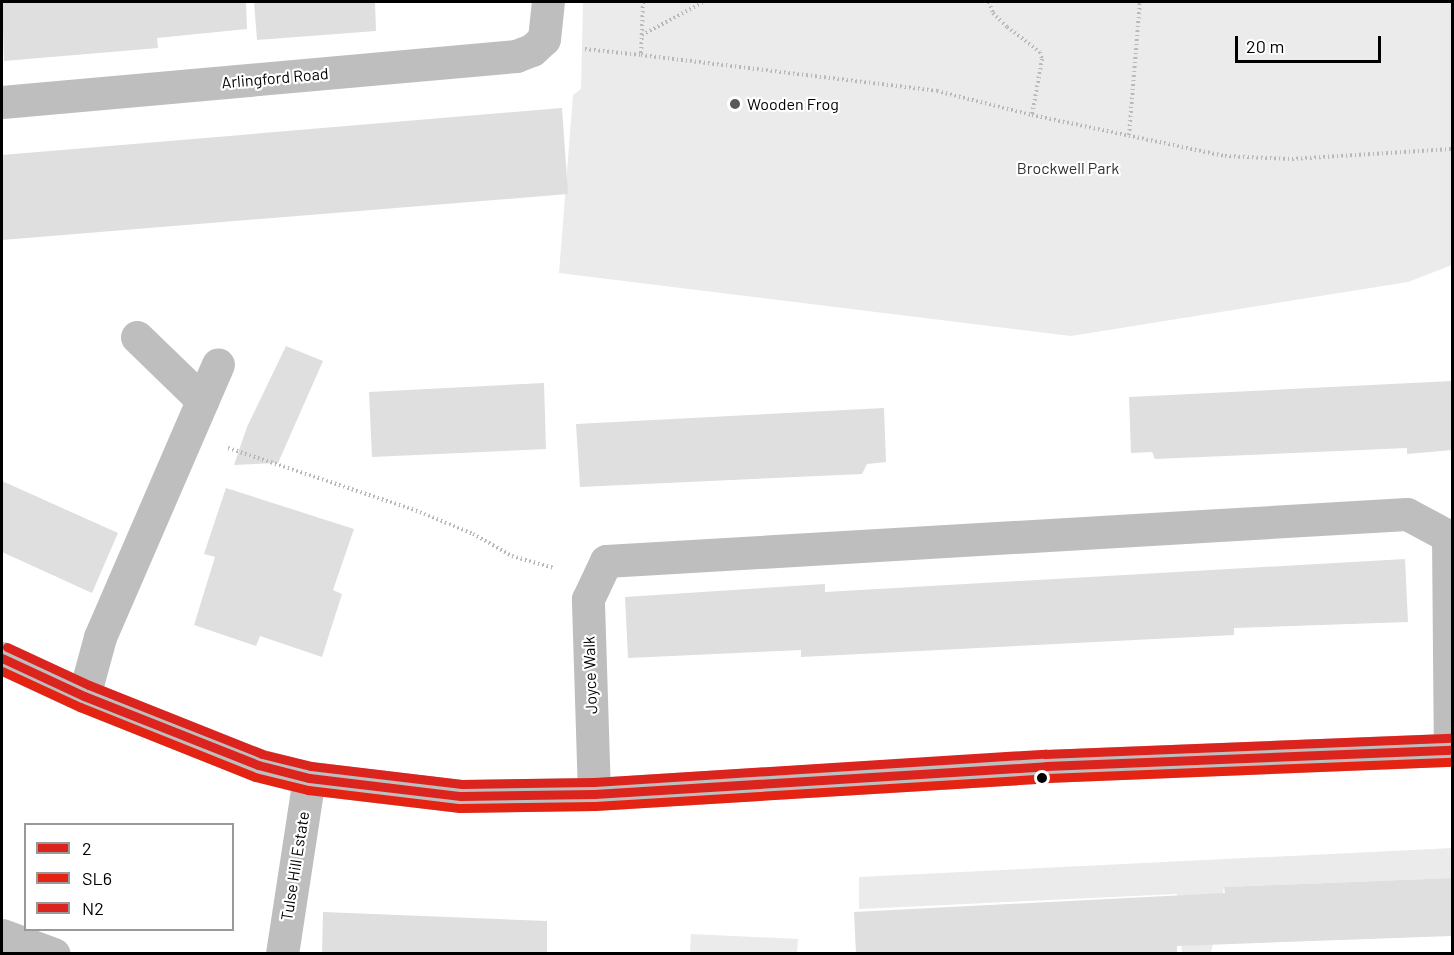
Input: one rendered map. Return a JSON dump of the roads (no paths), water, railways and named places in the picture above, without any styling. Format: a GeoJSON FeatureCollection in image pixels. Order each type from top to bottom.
{"type":"FeatureCollection","features":[{"type":"Feature","properties":{"kind":"street","name":"Arlingford Road"},"geometry":{"type":"LineString","coordinates":[[2,102],[516,56],[532,50],[544,39],[548,2]]}},
{"type":"Feature","properties":{"kind":"street"},"geometry":{"type":"LineString","coordinates":[[137,337],[202,400]]}},
{"type":"Feature","properties":{"kind":"street"},"geometry":{"type":"LineString","coordinates":[[84,696],[100,637],[218,364]]}},
{"type":"Feature","properties":{"kind":"street","name":"Joyce Walk"},"geometry":{"type":"LineString","coordinates":[[594,794],[588,599],[606,561],[1407,514],[1448,536],[1451,750]]}},
{"type":"Feature","properties":{"kind":"street"},"geometry":{"type":"LineString","coordinates":[[2,658],[84,696],[210,748],[309,778],[461,796],[594,794],[1058,765],[1451,750]]}},
{"type":"Feature","properties":{"kind":"street","name":"Tulse Hill Estate"},"geometry":{"type":"LineString","coordinates":[[282,954],[309,778]]}},
{"type":"Feature","properties":{"kind":"street"},"geometry":{"type":"LineString","coordinates":[[2,935],[54,954]]}},
{"type":"Feature","properties":{"kind":"place","name":"Wooden Frog"},"geometry":{"type":"Point","coordinates":[735,104]}},
{"type":"Feature","properties":{"kind":"park label","name":"Brockwell Park"},"geometry":{"type":"Point","coordinates":[1068,168]}}]}
